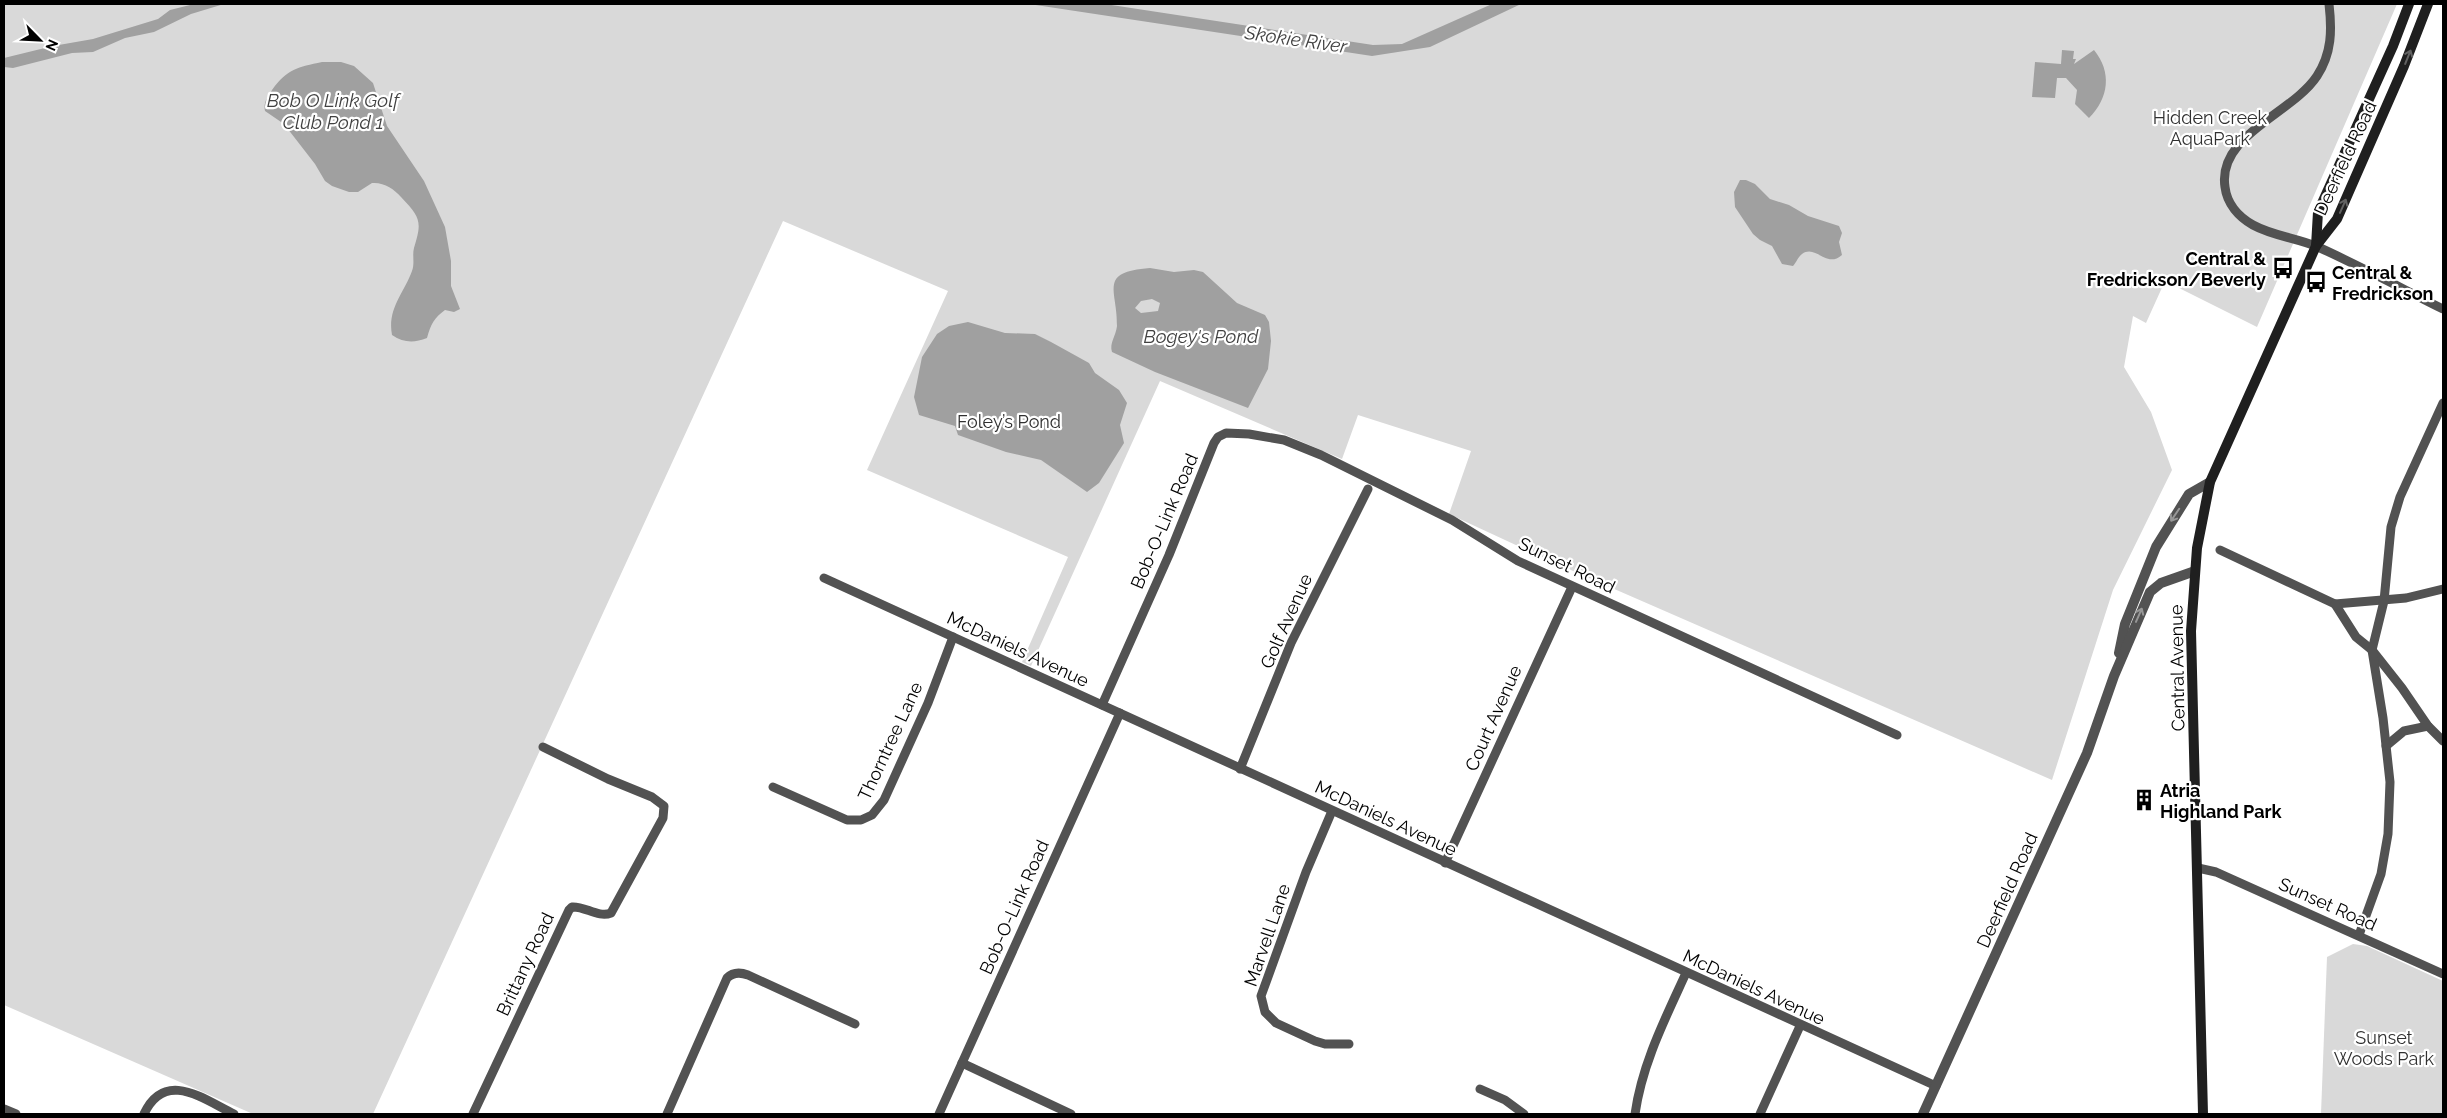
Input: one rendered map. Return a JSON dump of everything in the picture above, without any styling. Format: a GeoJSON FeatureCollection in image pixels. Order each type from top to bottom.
{"type":"FeatureCollection","features":[{"type":"Feature","properties":{"kind":"main road","name":"Deerfield Road"},"geometry":{"type":"LineString","coordinates":[[2316,246],[2318,212],[2393,46],[2409,4]]}},
{"type":"Feature","properties":{"kind":"main road","name":"Deerfield Road"},"geometry":{"type":"LineString","coordinates":[[2316,246],[2337,219],[2404,66],[2428,4]]}},
{"type":"Feature","properties":{"kind":"main road","name":"Central Avenue"},"geometry":{"type":"LineString","coordinates":[[2203,1114],[2191,631],[2195,571],[2210,482],[2316,246]]}},
{"type":"Feature","properties":{"kind":"street"},"geometry":{"type":"LineString","coordinates":[[2329,4],[2330,43],[2326,61],[2316,78],[2234,148],[2225,166],[2226,195],[2232,207],[2254,226],[2316,246],[2443,309]]}},
{"type":"Feature","properties":{"kind":"street"},"geometry":{"type":"LineString","coordinates":[[2359,935],[2381,874],[2388,834],[2390,782],[2372,650],[2384,601],[2391,527],[2400,497],[2443,403]]}},
{"type":"Feature","properties":{"kind":"street","name":"Sunset Road"},"geometry":{"type":"LineString","coordinates":[[1222,434],[1232,433],[1284,440],[1320,455],[1452,520],[1518,561],[1897,734]]}},
{"type":"Feature","properties":{"kind":"street","name":"Bob-O-Link Road"},"geometry":{"type":"LineString","coordinates":[[1102,705],[1169,555],[1214,443],[1222,434]]}},
{"type":"Feature","properties":{"kind":"street","name":"Deerfield Road"},"geometry":{"type":"LineString","coordinates":[[2114,676],[2125,624],[2156,547],[2189,494],[2210,482]]}},
{"type":"Feature","properties":{"kind":"street","name":"Golf Avenue"},"geometry":{"type":"LineString","coordinates":[[1240,769],[1295,635],[1368,489]]}},
{"type":"Feature","properties":{"kind":"street"},"geometry":{"type":"LineString","coordinates":[[2220,550],[2335,604],[2406,598],[2443,589]]}},
{"type":"Feature","properties":{"kind":"street","name":"Deerfield Road"},"geometry":{"type":"LineString","coordinates":[[1923,1114],[2087,753],[2114,676],[2150,592],[2161,583],[2195,571]]}},
{"type":"Feature","properties":{"kind":"street","name":"McDaniels Avenue"},"geometry":{"type":"LineString","coordinates":[[824,578],[1800,1026],[1936,1086]]}},
{"type":"Feature","properties":{"kind":"street","name":"Court Avenue"},"geometry":{"type":"LineString","coordinates":[[1445,863],[1572,587]]}},
{"type":"Feature","properties":{"kind":"street"},"geometry":{"type":"LineString","coordinates":[[2335,604],[2356,636],[2372,650],[2402,688],[2428,726],[2443,741]]}},
{"type":"Feature","properties":{"kind":"street","name":"Thorntree Lane"},"geometry":{"type":"LineString","coordinates":[[773,787],[847,820],[861,820],[872,815],[884,800],[928,703],[953,637]]}},
{"type":"Feature","properties":{"kind":"street","name":"Bob-O-Link Road"},"geometry":{"type":"LineString","coordinates":[[938,1114],[1120,714]]}},
{"type":"Feature","properties":{"kind":"street"},"geometry":{"type":"LineString","coordinates":[[2386,746],[2404,731],[2428,726]]}},
{"type":"Feature","properties":{"kind":"street","name":"Brittany Road"},"geometry":{"type":"LineString","coordinates":[[473,1114],[569,910],[572,906],[577,906],[601,914],[611,913],[663,818],[664,806],[652,797],[608,780],[543,747]]}},
{"type":"Feature","properties":{"kind":"street","name":"Marvell Lane"},"geometry":{"type":"LineString","coordinates":[[1332,811],[1306,872],[1261,996],[1265,1012],[1276,1023],[1320,1043],[1349,1044]]}},
{"type":"Feature","properties":{"kind":"street","name":"Sunset Road"},"geometry":{"type":"LineString","coordinates":[[2198,868],[2216,872],[2443,974]]}},
{"type":"Feature","properties":{"kind":"street"},"geometry":{"type":"LineString","coordinates":[[667,1114],[730,974],[740,972],[748,975],[855,1024]]}},
{"type":"Feature","properties":{"kind":"street"},"geometry":{"type":"LineString","coordinates":[[1635,1114],[1638,1088],[1649,1056],[1686,973]]}},
{"type":"Feature","properties":{"kind":"street"},"geometry":{"type":"LineString","coordinates":[[1760,1114],[1800,1026]]}},
{"type":"Feature","properties":{"kind":"street"},"geometry":{"type":"LineString","coordinates":[[962,1063],[1071,1114]]}},
{"type":"Feature","properties":{"kind":"street"},"geometry":{"type":"LineString","coordinates":[[144,1114],[154,1097],[175,1089],[187,1092],[234,1114]]}},
{"type":"Feature","properties":{"kind":"street"},"geometry":{"type":"LineString","coordinates":[[1480,1089],[1505,1100],[1524,1114]]}},
{"type":"Feature","properties":{"kind":"street"},"geometry":{"type":"LineString","coordinates":[[4,1109],[16,1114]]}},
{"type":"Feature","properties":{"kind":"green space","name":"Hidden Creek AquaPark"},"geometry":{"type":"Polygon","coordinates":[[[4,4],[2397,4],[2257,327],[2165,281],[2146,323],[2133,316],[2124,367],[2151,412],[2172,470],[2113,590],[2052,780],[1557,564],[1449,514],[1471,451],[1358,415],[1342,459],[1160,381],[1031,666],[1022,662],[1068,557],[867,470],[948,291],[783,221],[373,1114],[253,1114],[4,1005],[4,4]]]}},
{"type":"Feature","properties":{"kind":"green space","name":"Sunset Woods Park"},"geometry":{"type":"Polygon","coordinates":[[[2353,944],[2367,946],[2443,981],[2443,1114],[2321,1114],[2327,957],[2353,944]]]}},
{"type":"Feature","properties":{"kind":"water"},"geometry":{"type":"Polygon","coordinates":[[[194,4],[224,4],[191,14],[154,32],[125,38],[93,52],[72,53],[13,68],[4,67],[4,58],[53,46],[93,39],[158,19],[170,10],[194,4]]]}},
{"type":"Feature","properties":{"kind":"water","name":"Skokie River"},"geometry":{"type":"Polygon","coordinates":[[[1029,4],[1105,4],[1373,45],[1402,44],[1492,4],[1521,4],[1430,47],[1372,56],[1029,4]]]}},
{"type":"Feature","properties":{"kind":"water"},"geometry":{"type":"Polygon","coordinates":[[[2062,50],[2074,51],[2073,59],[2076,59],[2074,64],[2094,50],[2104,67],[2106,85],[2104,93],[2101,102],[2089,118],[2075,104],[2077,90],[2066,78],[2057,78],[2055,98],[2032,97],[2035,62],[2061,64],[2062,50]]]}},
{"type":"Feature","properties":{"kind":"water","name":"Bob O Link Golf Club Pond 1"},"geometry":{"type":"Polygon","coordinates":[[[322,62],[341,62],[354,66],[373,83],[387,126],[424,181],[445,227],[451,261],[451,286],[460,309],[454,312],[445,310],[441,313],[433,322],[427,338],[418,341],[401,340],[392,335],[391,326],[394,309],[413,268],[413,251],[419,226],[413,210],[395,191],[381,184],[372,183],[358,192],[349,192],[332,186],[325,181],[315,164],[284,124],[265,111],[268,97],[283,77],[294,70],[322,62]]]}},
{"type":"Feature","properties":{"kind":"water"},"geometry":{"type":"Polygon","coordinates":[[[1740,180],[1746,180],[1755,184],[1770,199],[1789,205],[1808,216],[1839,226],[1842,233],[1839,242],[1842,255],[1836,259],[1831,259],[1807,252],[1801,255],[1793,266],[1782,264],[1772,246],[1753,234],[1735,207],[1734,192],[1740,180]]]}},
{"type":"Feature","properties":{"kind":"water","name":"Bogey's Pond"},"geometry":{"type":"Polygon","coordinates":[[[1150,268],[1174,272],[1194,270],[1203,272],[1237,303],[1265,315],[1269,322],[1271,341],[1268,369],[1248,408],[1155,372],[1112,352],[1111,346],[1117,326],[1114,285],[1123,274],[1133,270],[1150,268]],[[1152,299],[1141,301],[1135,308],[1141,313],[1158,311],[1160,303],[1152,299]]]}},
{"type":"Feature","properties":{"kind":"water","name":"Foley’s Pond"},"geometry":{"type":"Polygon","coordinates":[[[968,322],[1005,333],[1035,334],[1089,363],[1095,373],[1119,390],[1127,403],[1120,425],[1124,443],[1099,483],[1087,492],[1041,460],[1006,452],[958,435],[955,426],[919,415],[914,397],[922,357],[937,334],[949,326],[968,322]]]}},
{"type":"Feature","properties":{"kind":"place","name":"Central & Fredrickson/Beverly"},"geometry":{"type":"Point","coordinates":[2283,268]}},
{"type":"Feature","properties":{"kind":"place","name":"Central & Fredrickson"},"geometry":{"type":"Point","coordinates":[2316,282]}},
{"type":"Feature","properties":{"kind":"place","name":"Atria Highland Park"},"geometry":{"type":"Point","coordinates":[2144,800]}}]}
